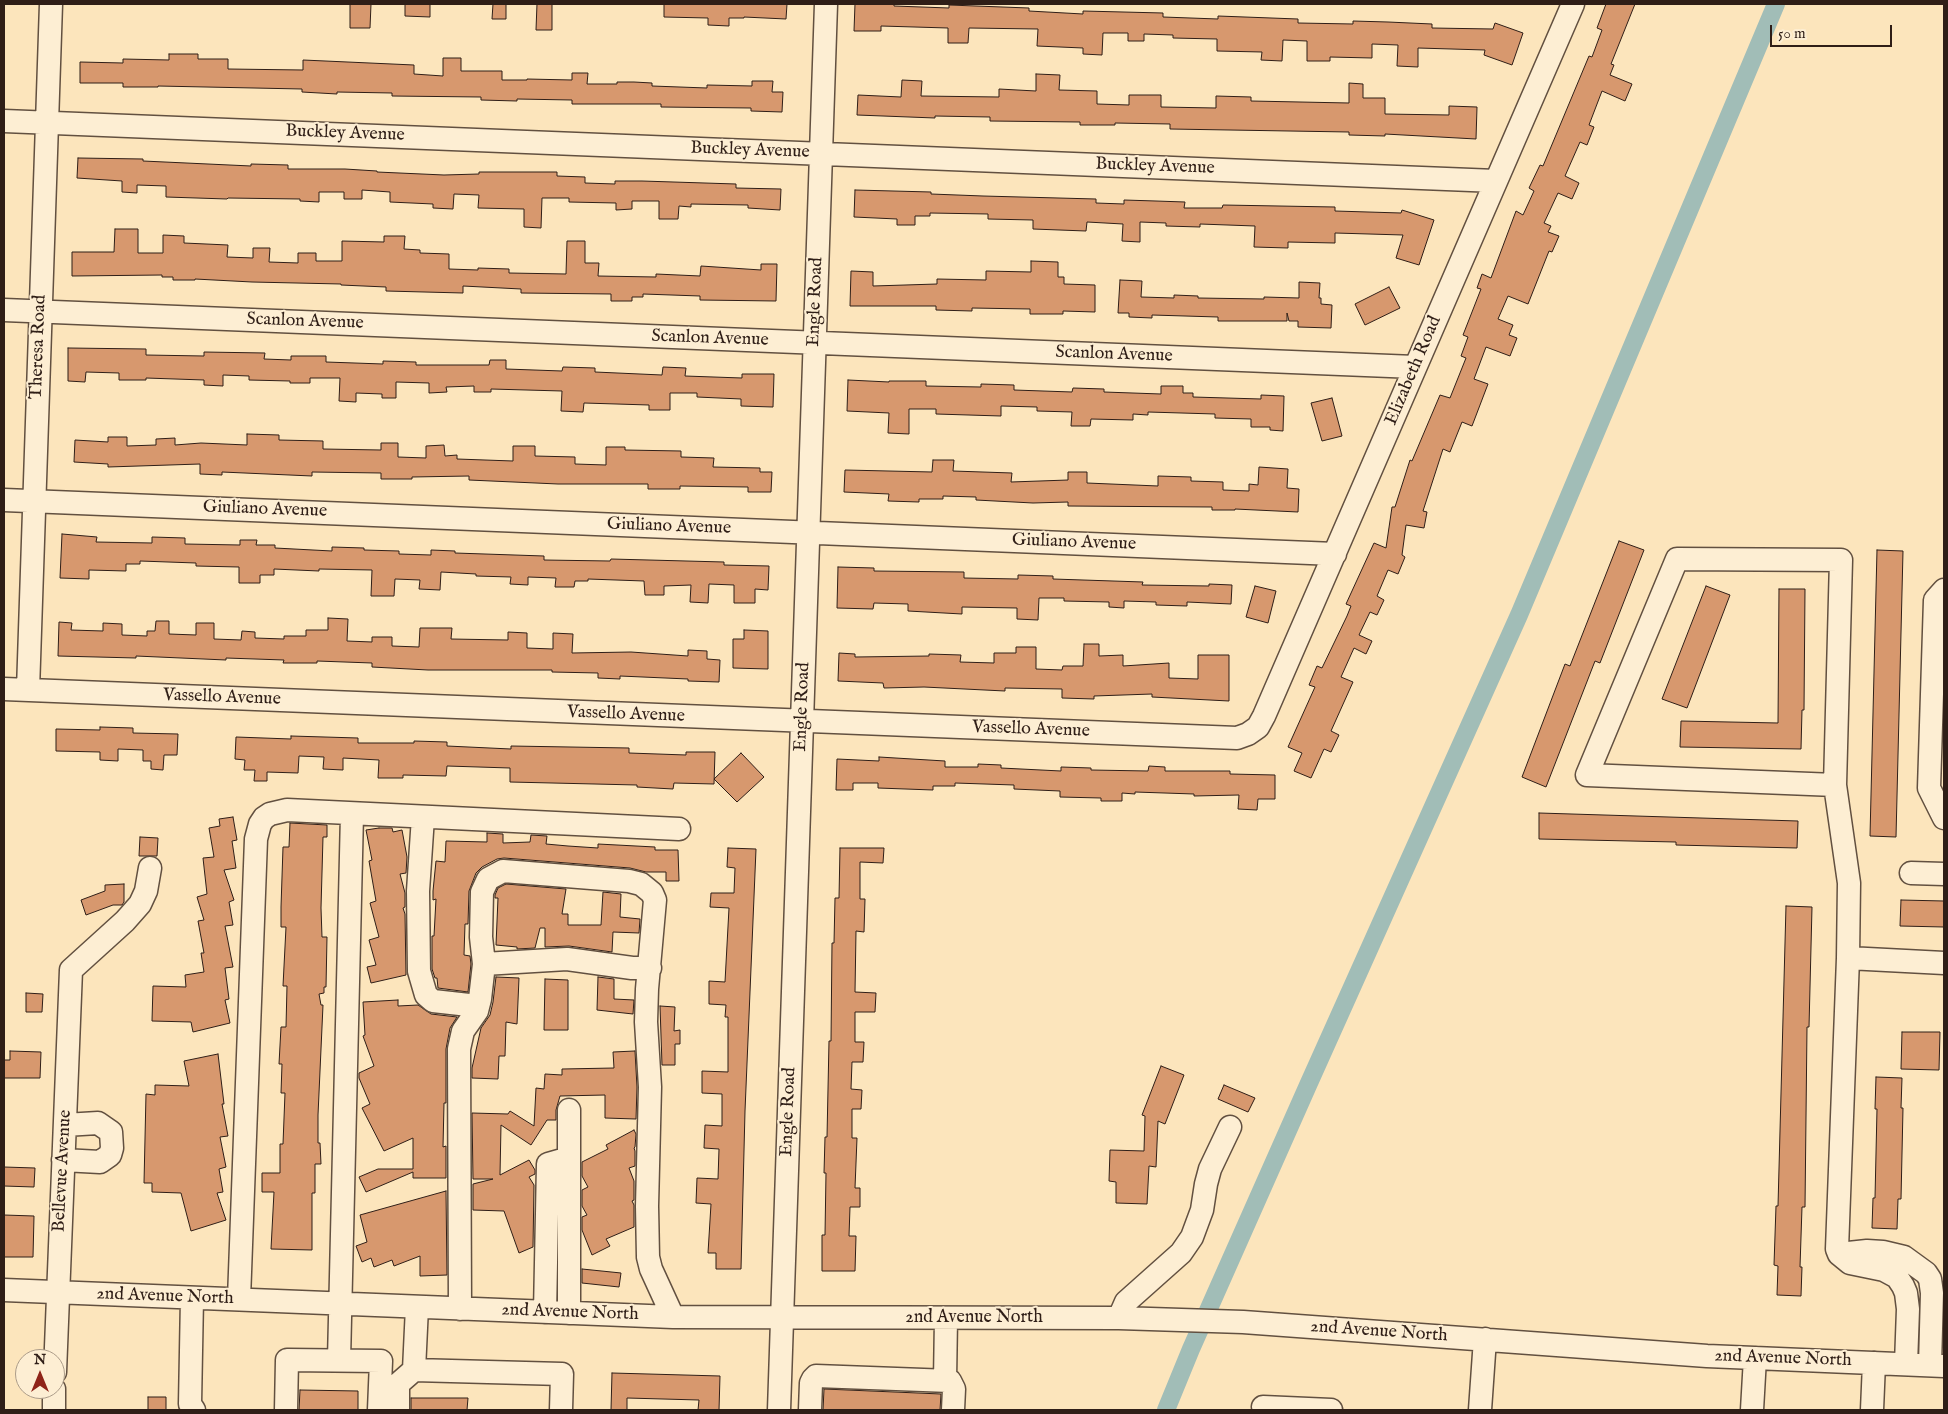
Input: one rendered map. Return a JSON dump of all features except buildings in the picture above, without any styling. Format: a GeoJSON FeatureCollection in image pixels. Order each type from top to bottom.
{"type":"FeatureCollection","features":[{"type":"Feature","properties":{"kind":"street","name":"Theresa Road"},"geometry":{"type":"LineString","coordinates":[[28,690],[51,4]]}},
{"type":"Feature","properties":{"kind":"street","name":"Engle Road"},"geometry":{"type":"LineString","coordinates":[[779,1410],[826,4]]}},
{"type":"Feature","properties":{"kind":"street","name":"Elizabeth Road"},"geometry":{"type":"LineString","coordinates":[[1248,734],[1258,726],[1264,716],[1572,4]]}},
{"type":"Feature","properties":{"kind":"street","name":"Buckley Avenue"},"geometry":{"type":"LineString","coordinates":[[4,121],[1496,181]]}},
{"type":"Feature","properties":{"kind":"street","name":"Scanlon Avenue"},"geometry":{"type":"LineString","coordinates":[[4,310],[1415,367]]}},
{"type":"Feature","properties":{"kind":"street","name":"Giuliano Avenue"},"geometry":{"type":"LineString","coordinates":[[4,500],[1335,554]]}},
{"type":"Feature","properties":{"kind":"street"},"geometry":{"type":"LineString","coordinates":[[1835,785],[1588,775],[1677,559],[1841,560],[1835,785],[1849,883],[1839,1254],[1850,1263],[1884,1270],[1897,1277],[1904,1286],[1908,1309],[1906,1364]]}},
{"type":"Feature","properties":{"kind":"street"},"geometry":{"type":"LineString","coordinates":[[1944,590],[1934,600],[1938,693],[1929,788],[1944,818]]}},
{"type":"Feature","properties":{"kind":"street","name":"Vassello Avenue"},"geometry":{"type":"LineString","coordinates":[[4,689],[1237,738],[1248,734]]}},
{"type":"Feature","properties":{"kind":"street"},"geometry":{"type":"LineString","coordinates":[[239,1299],[256,839],[260,824],[264,818],[278,811],[287,810],[679,829]]}},
{"type":"Feature","properties":{"kind":"street"},"geometry":{"type":"LineString","coordinates":[[338,1360],[352,814]]}},
{"type":"Feature","properties":{"kind":"street"},"geometry":{"type":"LineString","coordinates":[[423,817],[418,891],[419,971],[426,995],[433,1001],[478,1006]]}},
{"type":"Feature","properties":{"kind":"street","name":"Bellevue Avenue"},"geometry":{"type":"LineString","coordinates":[[56,1349],[71,970],[125,921],[140,904],[146,891],[150,868]]}},
{"type":"Feature","properties":{"kind":"street"},"geometry":{"type":"LineString","coordinates":[[460,1309],[459,1049],[463,1031],[477,1011],[478,1006],[484,964],[481,937],[482,892],[488,880],[503,871],[629,881],[641,884],[652,892],[655,900],[646,1022],[650,1087],[647,1206],[648,1258],[651,1269],[673,1317]]}},
{"type":"Feature","properties":{"kind":"street"},"geometry":{"type":"LineString","coordinates":[[1911,873],[1944,874]]}},
{"type":"Feature","properties":{"kind":"street"},"geometry":{"type":"LineString","coordinates":[[1848,958],[1944,963]]}},
{"type":"Feature","properties":{"kind":"street"},"geometry":{"type":"LineString","coordinates":[[484,964],[568,960],[632,968],[650,968]]}},
{"type":"Feature","properties":{"kind":"street"},"geometry":{"type":"LineString","coordinates":[[546,1312],[559,1161],[569,1110]]}},
{"type":"Feature","properties":{"kind":"street"},"geometry":{"type":"LineString","coordinates":[[63,1160],[100,1162],[110,1155],[112,1148],[111,1132],[98,1123],[65,1125]]}},
{"type":"Feature","properties":{"kind":"street"},"geometry":{"type":"LineString","coordinates":[[1119,1318],[1126,1302],[1181,1252],[1192,1237],[1202,1210],[1210,1169],[1230,1126]]}},
{"type":"Feature","properties":{"kind":"street"},"geometry":{"type":"LineString","coordinates":[[559,1161],[569,1313]]}},
{"type":"Feature","properties":{"kind":"street"},"geometry":{"type":"LineString","coordinates":[[1839,1254],[1867,1251],[1883,1252],[1904,1258],[1926,1273],[1930,1280],[1932,1292],[1937,1365]]}},
{"type":"Feature","properties":{"kind":"street","name":"2nd Avenue North"},"geometry":{"type":"LineString","coordinates":[[4,1290],[673,1317],[1172,1319],[1243,1322],[1707,1356],[1937,1365]]}},
{"type":"Feature","properties":{"kind":"street"},"geometry":{"type":"LineString","coordinates":[[192,1298],[190,1404],[194,1410]]}},
{"type":"Feature","properties":{"kind":"street"},"geometry":{"type":"LineString","coordinates":[[414,1370],[417,1307]]}},
{"type":"Feature","properties":{"kind":"street"},"geometry":{"type":"LineString","coordinates":[[945,1381],[946,1318]]}},
{"type":"Feature","properties":{"kind":"street"},"geometry":{"type":"LineString","coordinates":[[1480,1410],[1485,1339]]}},
{"type":"Feature","properties":{"kind":"street"},"geometry":{"type":"LineString","coordinates":[[1752,1410],[1755,1358]]}},
{"type":"Feature","properties":{"kind":"street"},"geometry":{"type":"LineString","coordinates":[[286,1410],[287,1360],[381,1361],[379,1410]]}},
{"type":"Feature","properties":{"kind":"street"},"geometry":{"type":"LineString","coordinates":[[1872,1410],[1874,1363]]}},
{"type":"Feature","properties":{"kind":"street"},"geometry":{"type":"LineString","coordinates":[[398,1410],[398,1384],[414,1370],[562,1374],[561,1410]]}},
{"type":"Feature","properties":{"kind":"street"},"geometry":{"type":"LineString","coordinates":[[810,1410],[811,1383],[816,1376],[950,1381],[953,1384],[953,1410]]}},
{"type":"Feature","properties":{"kind":"street"},"geometry":{"type":"LineString","coordinates":[[1263,1407],[1331,1410]]}},
{"type":"Feature","properties":{"kind":"waterway"},"geometry":{"type":"LineString","coordinates":[[1166,1410],[1191,1349],[1309,1083],[1519,615],[1776,4]]}}]}
